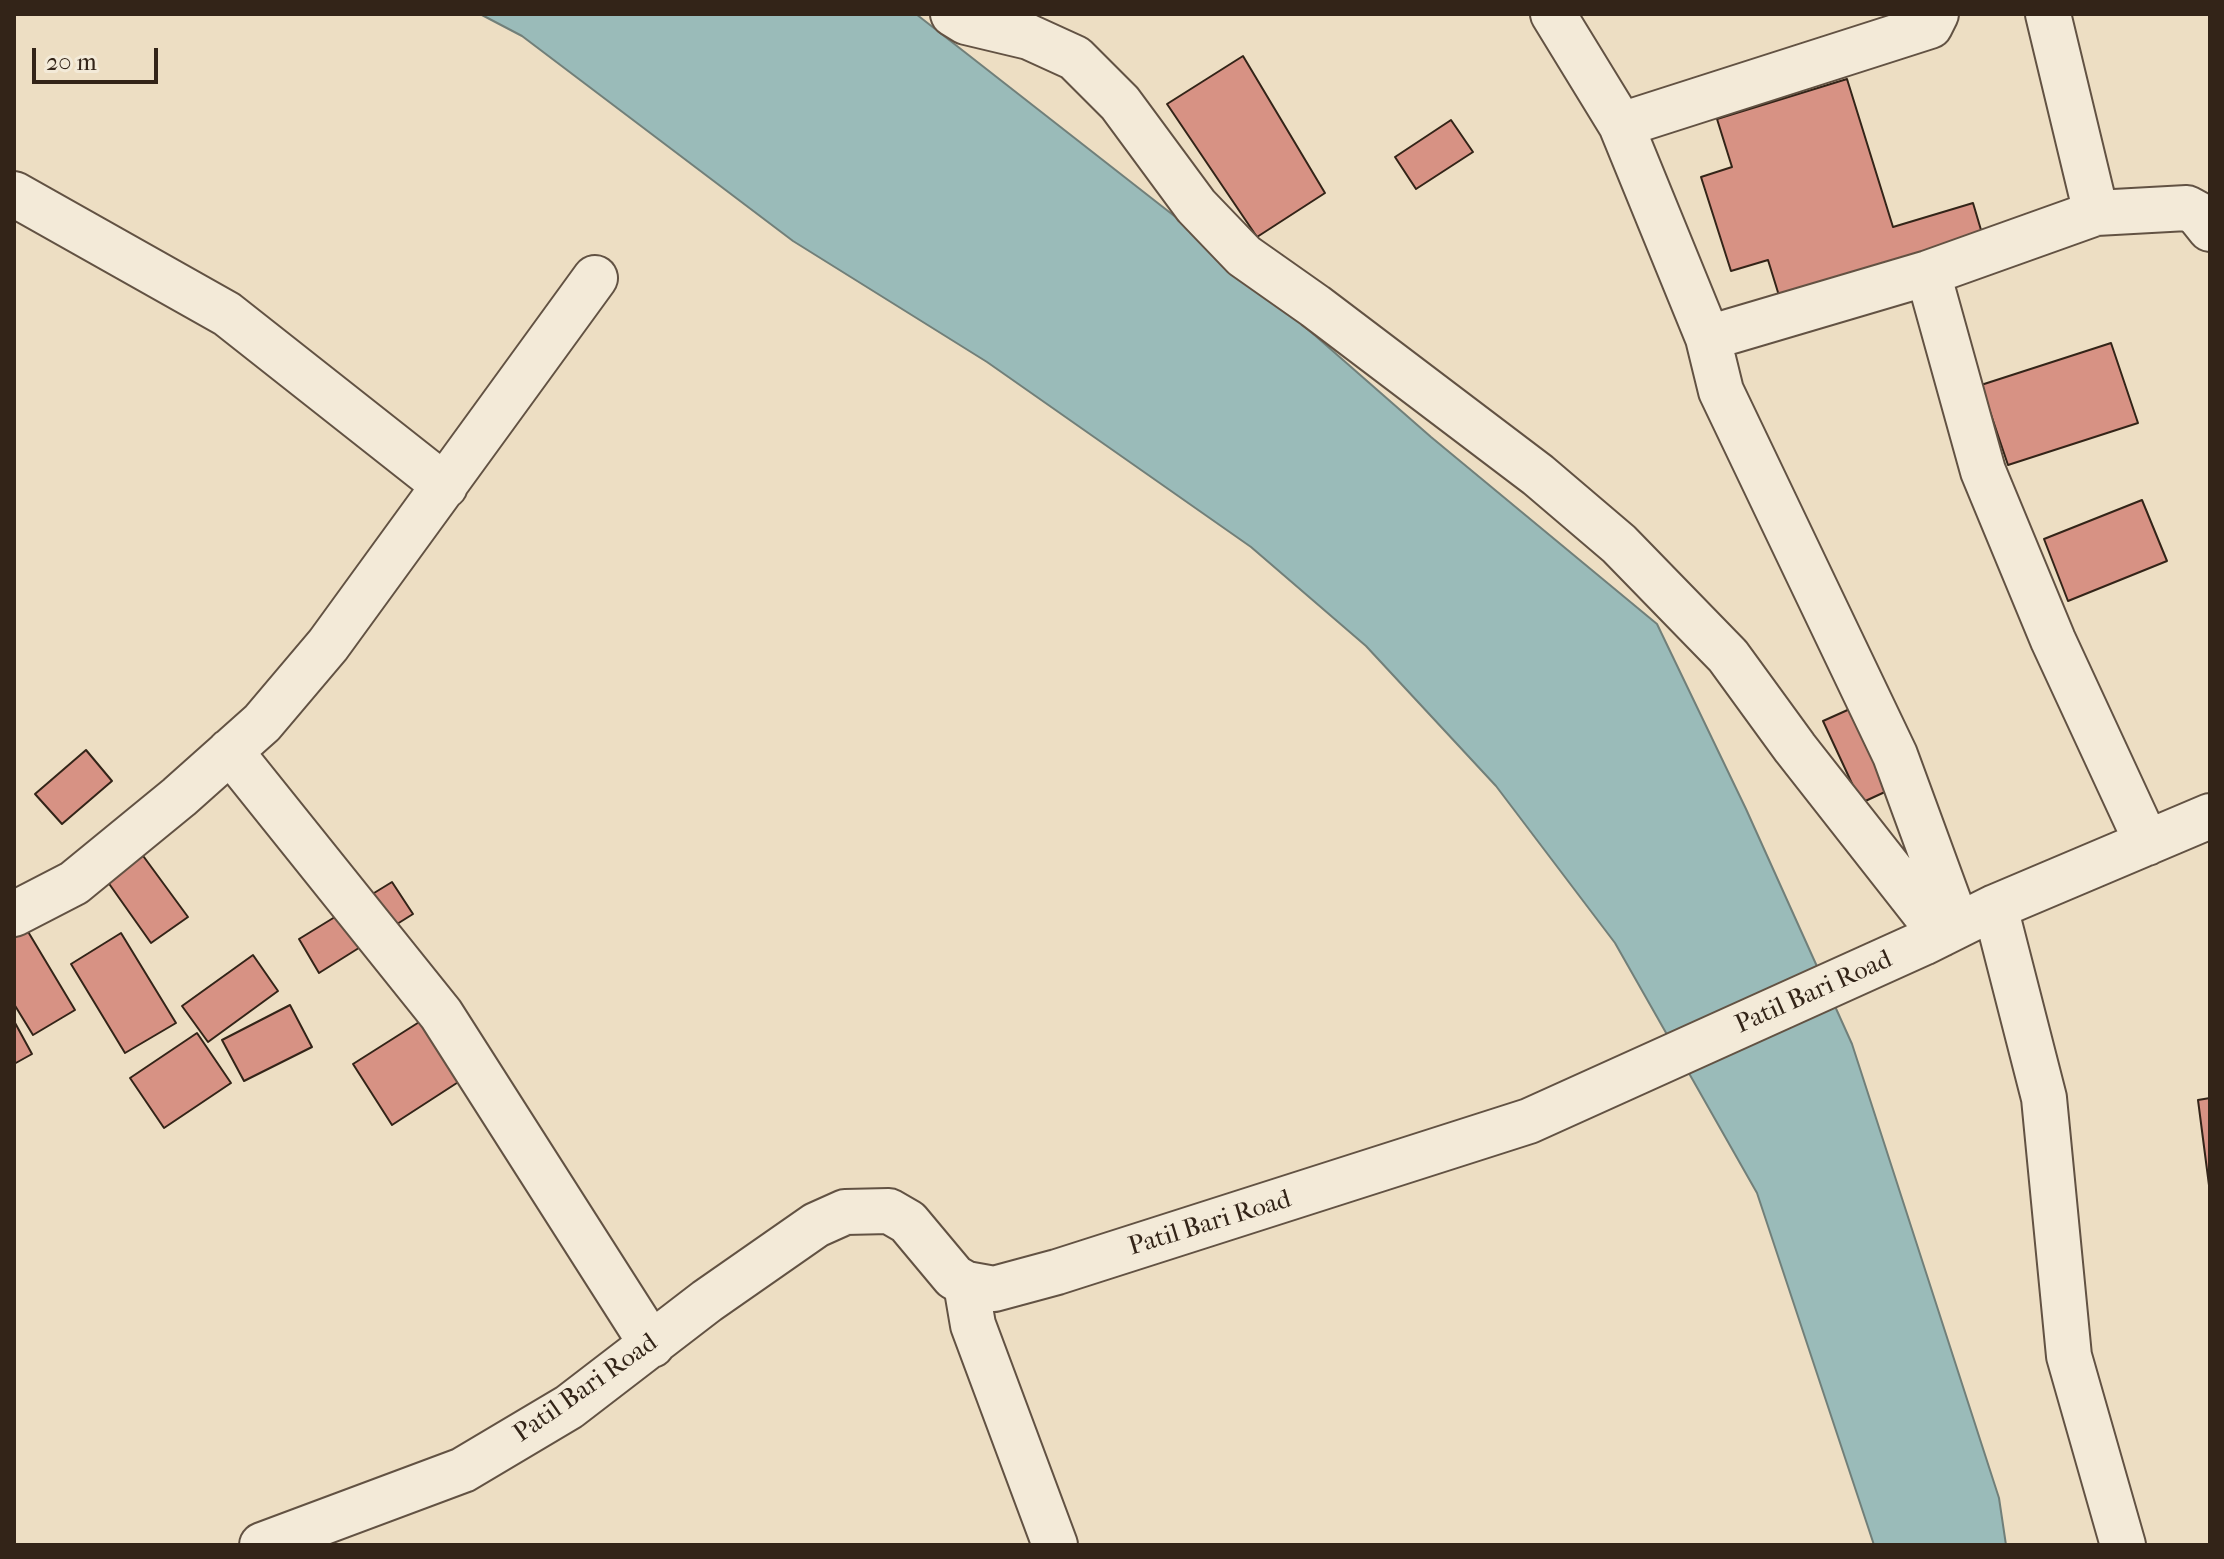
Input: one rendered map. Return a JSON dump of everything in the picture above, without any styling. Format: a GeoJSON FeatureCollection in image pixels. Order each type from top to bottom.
{"type":"FeatureCollection","features":[{"type":"Feature","properties":{"kind":"street"},"geometry":{"type":"LineString","coordinates":[[953,14],[966,22],[1029,37],[1075,58],[1120,103],[1196,206],[1244,256],[1538,475],[1619,544],[1728,656],[1795,748],[1954,927]]}},
{"type":"Feature","properties":{"kind":"street"},"geometry":{"type":"LineString","coordinates":[[1553,14],[1621,125],[1708,338],[1721,391],[1895,755],[1954,927],[2044,1098],[2069,1356],[2123,1545]]}},
{"type":"Feature","properties":{"kind":"street"},"geometry":{"type":"LineString","coordinates":[[1621,125],[1930,26],[1936,14]]}},
{"type":"Feature","properties":{"kind":"street"},"geometry":{"type":"LineString","coordinates":[[2048,14],[2096,213]]}},
{"type":"Feature","properties":{"kind":"street"},"geometry":{"type":"LineString","coordinates":[[14,194],[227,314],[445,486]]}},
{"type":"Feature","properties":{"kind":"street"},"geometry":{"type":"LineString","coordinates":[[1708,338],[1928,273],[2096,213],[2187,208],[2198,214],[2210,229]]}},
{"type":"Feature","properties":{"kind":"street"},"geometry":{"type":"LineString","coordinates":[[1928,273],[1983,471],[2053,640],[2147,843]]}},
{"type":"Feature","properties":{"kind":"street"},"geometry":{"type":"LineString","coordinates":[[14,914],[74,883],[262,723],[328,645],[595,278]]}},
{"type":"Feature","properties":{"kind":"street"},"geometry":{"type":"LineString","coordinates":[[230,751],[441,1014],[652,1345]]}},
{"type":"Feature","properties":{"kind":"street","name":"Patil Bari Road"},"geometry":{"type":"LineString","coordinates":[[262,1545],[463,1470],[569,1407],[707,1301],[804,1233],[845,1212],[889,1211],[908,1222],[954,1277],[966,1284],[994,1289],[1057,1272],[1529,1121],[1954,927],[2210,816]]}},
{"type":"Feature","properties":{"kind":"street"},"geometry":{"type":"LineString","coordinates":[[966,1284],[973,1325],[1055,1545]]}},
{"type":"Feature","properties":{"kind":"water"},"geometry":{"type":"Polygon","coordinates":[[[480,14],[916,14],[1214,247],[1431,437],[1657,624],[1746,809],[1852,1044],[1999,1498],[2006,1545],[1874,1545],[1757,1193],[1615,943],[1496,786],[1366,646],[1251,547],[987,362],[793,241],[522,36],[480,14]]]}},
{"type":"Feature","properties":{"kind":"building"},"geometry":{"type":"Polygon","coordinates":[[[1243,56],[1325,193],[1257,237],[1167,104],[1243,56]]]}},
{"type":"Feature","properties":{"kind":"building"},"geometry":{"type":"Polygon","coordinates":[[[1847,79],[1893,227],[1973,203],[1984,240],[1785,315],[1768,260],[1731,271],[1701,177],[1732,167],[1717,119],[1847,79]]]}},
{"type":"Feature","properties":{"kind":"building"},"geometry":{"type":"Polygon","coordinates":[[[1451,120],[1473,152],[1416,189],[1395,157],[1451,120]]]}},
{"type":"Feature","properties":{"kind":"building"},"geometry":{"type":"Polygon","coordinates":[[[2111,343],[2138,423],[2008,465],[1981,385],[2111,343]]]}},
{"type":"Feature","properties":{"kind":"building"},"geometry":{"type":"Polygon","coordinates":[[[2142,500],[2167,561],[2068,601],[2044,539],[2142,500]]]}},
{"type":"Feature","properties":{"kind":"building"},"geometry":{"type":"Polygon","coordinates":[[[1861,704],[1900,785],[1861,803],[1823,721],[1861,704]]]}},
{"type":"Feature","properties":{"kind":"building"},"geometry":{"type":"Polygon","coordinates":[[[86,750],[112,781],[62,824],[35,794],[86,750]]]}},
{"type":"Feature","properties":{"kind":"building"},"geometry":{"type":"Polygon","coordinates":[[[141,853],[188,917],[151,943],[105,878],[141,853]]]}},
{"type":"Feature","properties":{"kind":"building"},"geometry":{"type":"Polygon","coordinates":[[[392,882],[413,914],[319,973],[299,939],[392,882]]]}},
{"type":"Feature","properties":{"kind":"building"},"geometry":{"type":"Polygon","coordinates":[[[27,930],[75,1010],[33,1035],[14,1004],[14,938],[27,930]]]}},
{"type":"Feature","properties":{"kind":"building"},"geometry":{"type":"Polygon","coordinates":[[[121,933],[176,1023],[125,1053],[71,964],[121,933]]]}},
{"type":"Feature","properties":{"kind":"building"},"geometry":{"type":"Polygon","coordinates":[[[253,955],[278,991],[208,1042],[182,1006],[253,955]]]}},
{"type":"Feature","properties":{"kind":"building"},"geometry":{"type":"Polygon","coordinates":[[[290,1005],[312,1047],[244,1081],[222,1040],[290,1005]]]}},
{"type":"Feature","properties":{"kind":"building"},"geometry":{"type":"Polygon","coordinates":[[[424,1019],[463,1079],[392,1125],[353,1064],[424,1019]]]}},
{"type":"Feature","properties":{"kind":"building"},"geometry":{"type":"Polygon","coordinates":[[[14,1021],[32,1054],[14,1064],[14,1021]]]}},
{"type":"Feature","properties":{"kind":"building"},"geometry":{"type":"Polygon","coordinates":[[[197,1033],[231,1083],[164,1128],[130,1078],[197,1033]]]}},
{"type":"Feature","properties":{"kind":"building"},"geometry":{"type":"Polygon","coordinates":[[[2210,1098],[2210,1193],[2198,1100],[2210,1098]]]}}]}
